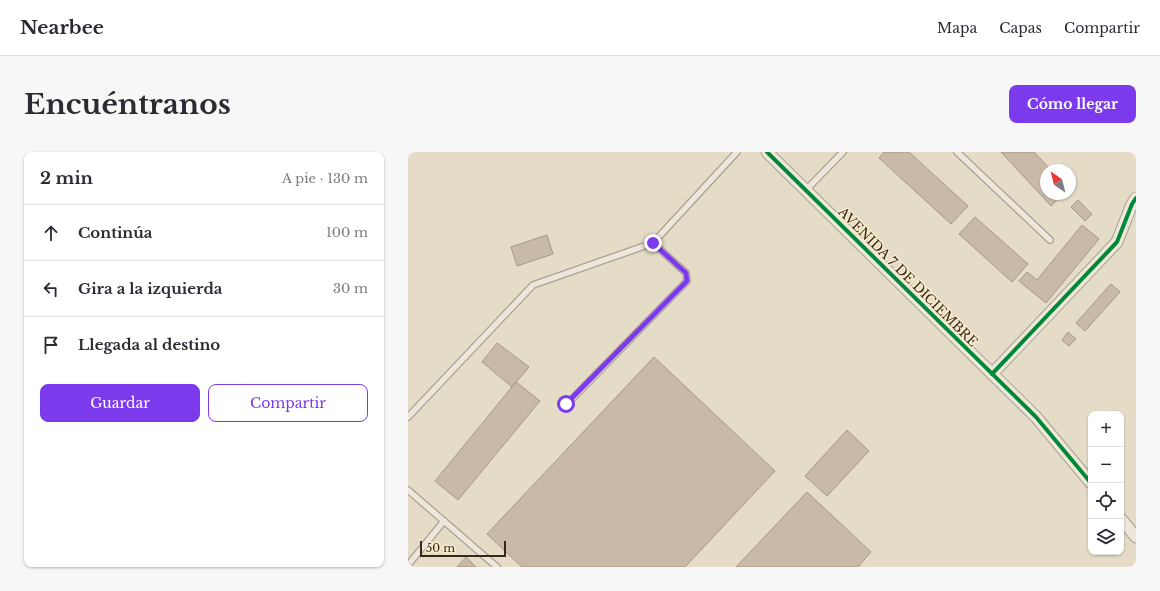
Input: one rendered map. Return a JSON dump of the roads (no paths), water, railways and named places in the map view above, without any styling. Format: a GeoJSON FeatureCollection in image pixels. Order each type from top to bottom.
{"type":"FeatureCollection","features":[{"type":"Feature","properties":{"kind":"street","name":"AVENIDA 7 DE DICIEMBRE"},"geometry":{"type":"LineString","coordinates":[[767,152],[1036,417],[1088,479]]}},
{"type":"Feature","properties":{"kind":"street"},"geometry":{"type":"LineString","coordinates":[[992,374],[1117,242],[1132,204],[1136,198]]}},
{"type":"Feature","properties":{"kind":"street"},"geometry":{"type":"LineString","coordinates":[[1124,523],[1136,537]]}},
{"type":"Feature","properties":{"kind":"lane"},"geometry":{"type":"LineString","coordinates":[[408,417],[533,285],[653,243],[736,152]]}},
{"type":"Feature","properties":{"kind":"lane"},"geometry":{"type":"LineString","coordinates":[[806,190],[843,152]]}},
{"type":"Feature","properties":{"kind":"lane"},"geometry":{"type":"LineString","coordinates":[[957,152],[1050,240]]}},
{"type":"Feature","properties":{"kind":"lane"},"geometry":{"type":"LineString","coordinates":[[566,404],[687,281],[686,273],[653,243]]}},
{"type":"Feature","properties":{"kind":"lane"},"geometry":{"type":"LineString","coordinates":[[408,490],[497,567]]}},
{"type":"Feature","properties":{"kind":"lane"},"geometry":{"type":"LineString","coordinates":[[408,565],[444,521]]}}]}
